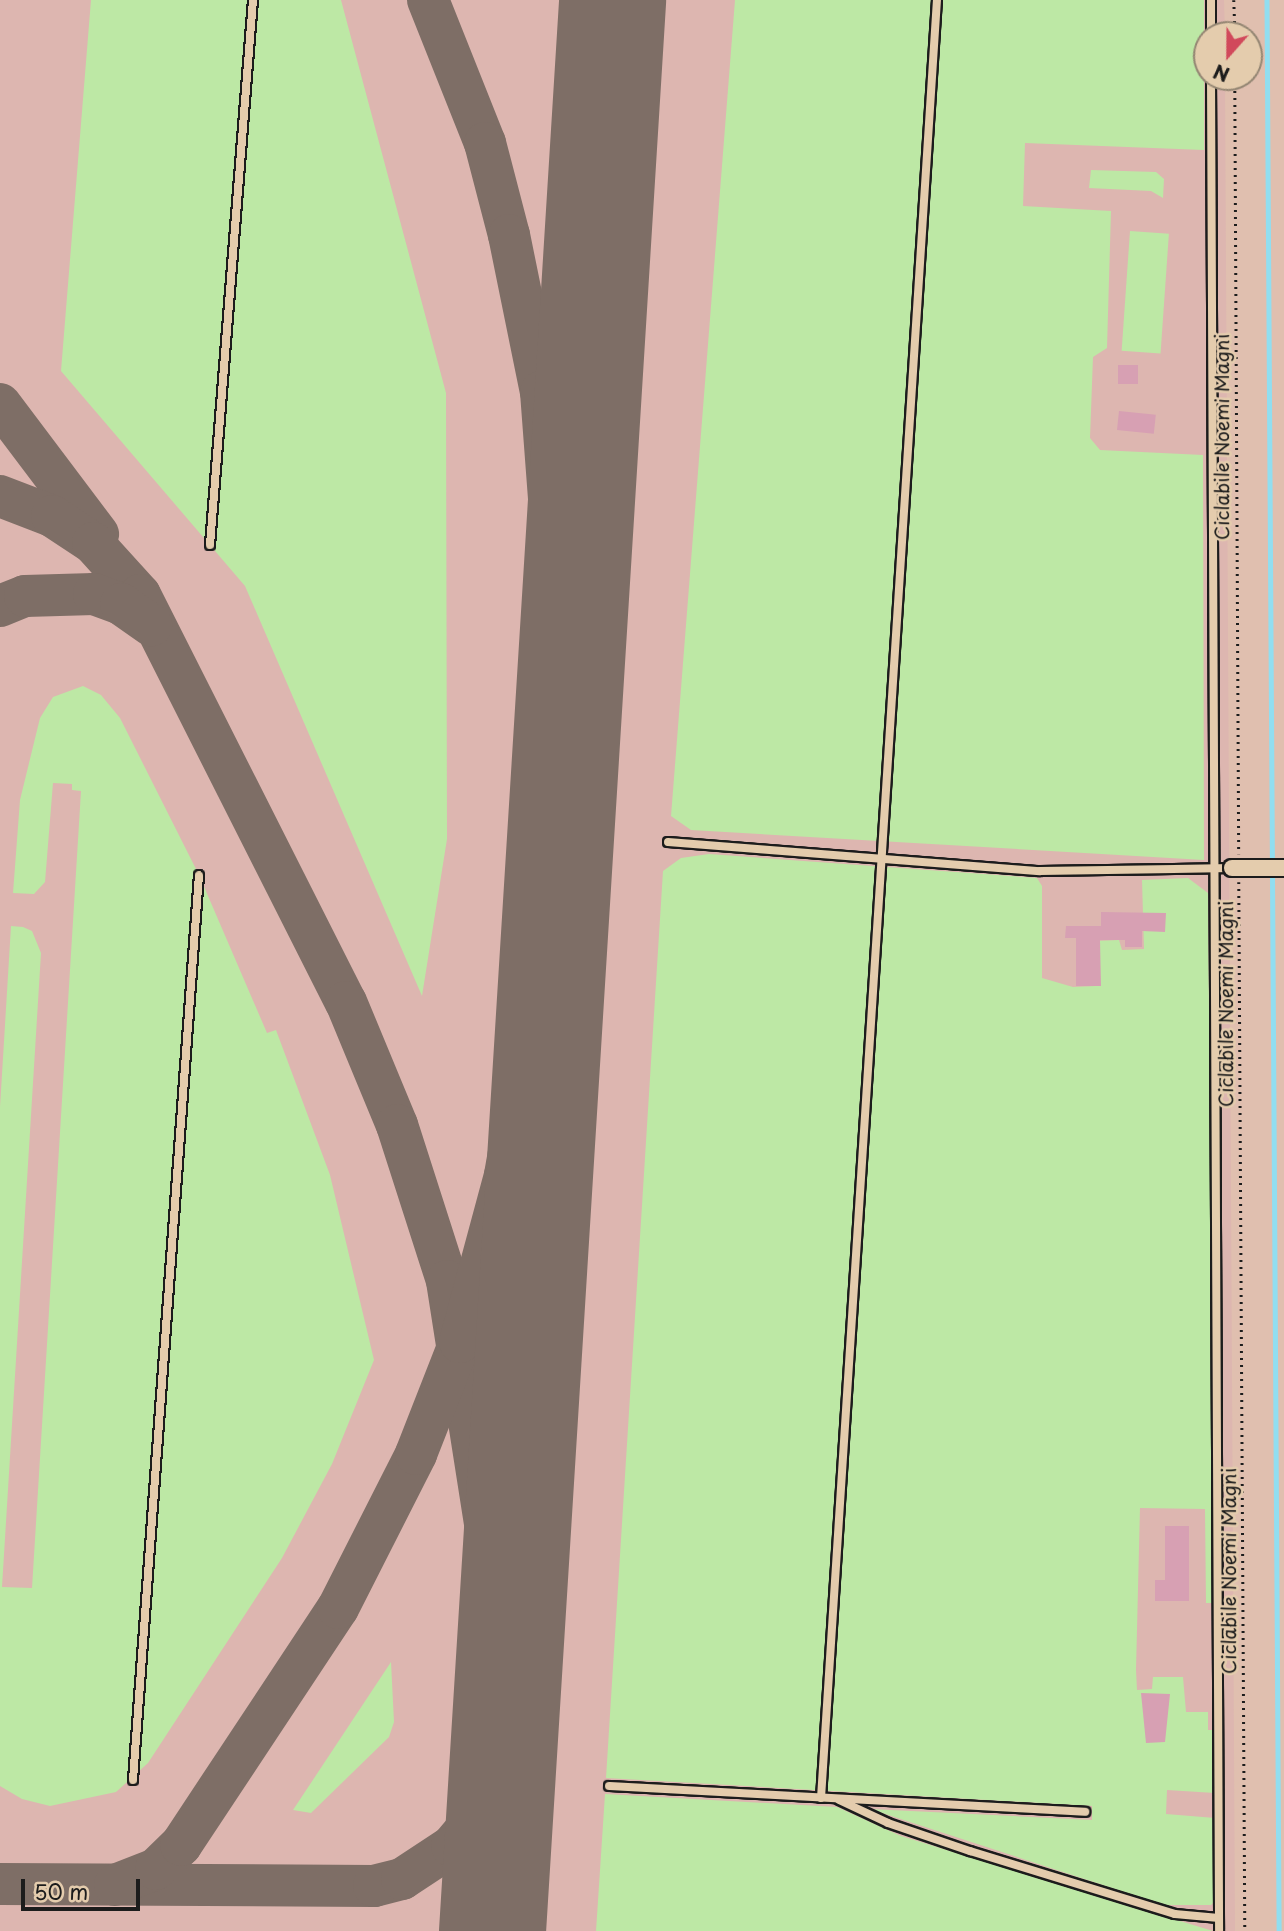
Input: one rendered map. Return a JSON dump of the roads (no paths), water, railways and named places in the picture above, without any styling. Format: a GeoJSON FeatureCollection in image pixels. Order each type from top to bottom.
{"type":"FeatureCollection","features":[{"type":"Feature","properties":{"kind":"street"},"geometry":{"type":"LineString","coordinates":[[1236,869],[1284,867]]}},
{"type":"Feature","properties":{"kind":"lane"},"geometry":{"type":"LineString","coordinates":[[211,545],[253,0]]}},
{"type":"Feature","properties":{"kind":"lane"},"geometry":{"type":"LineString","coordinates":[[821,1798],[936,0]]}},
{"type":"Feature","properties":{"kind":"lane"},"geometry":{"type":"LineString","coordinates":[[1211,0],[1211,21]]}},
{"type":"Feature","properties":{"kind":"lane"},"geometry":{"type":"LineString","coordinates":[[1211,91],[1219,1931]]}},
{"type":"Feature","properties":{"kind":"lane"},"geometry":{"type":"LineString","coordinates":[[668,842],[1040,871],[1236,869]]}},
{"type":"Feature","properties":{"kind":"lane"},"geometry":{"type":"LineString","coordinates":[[133,1780],[199,875]]}},
{"type":"Feature","properties":{"kind":"lane"},"geometry":{"type":"LineString","coordinates":[[609,1786],[1085,1812]]}},
{"type":"Feature","properties":{"kind":"lane"},"geometry":{"type":"LineString","coordinates":[[837,1798],[888,1824],[970,1852],[1175,1914],[1219,1918]]}},
{"type":"Feature","properties":{"kind":"waterway"},"geometry":{"type":"LineString","coordinates":[[1267,0],[1279,1931]]}}]}
